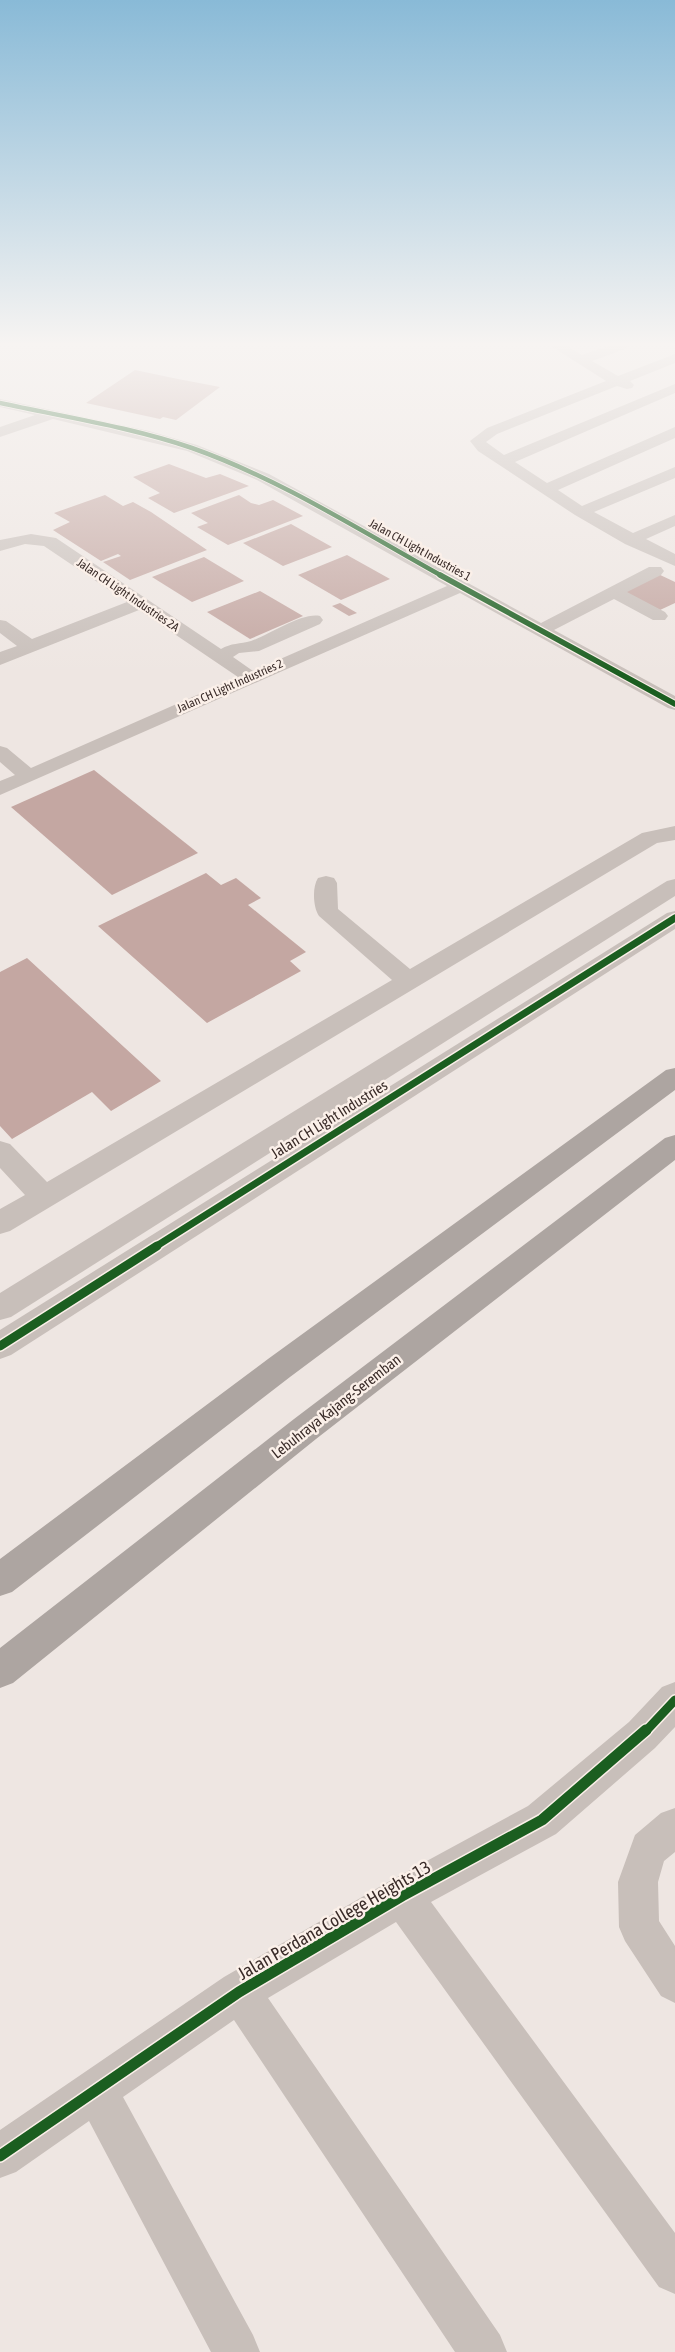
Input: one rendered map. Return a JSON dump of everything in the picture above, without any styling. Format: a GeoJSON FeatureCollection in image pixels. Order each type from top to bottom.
{"type":"FeatureCollection","features":[{"type":"Feature","properties":{"kind":"highway"},"geometry":{"type":"LineString","coordinates":[[0,1580],[278,1368],[675,1077]]}},
{"type":"Feature","properties":{"kind":"highway","name":"Lebuhraya Kajang-Seremban"},"geometry":{"type":"LineString","coordinates":[[0,1670],[297,1435],[675,1145]]}},
{"type":"Feature","properties":{"kind":"street","name":"Jalan CH Light Industries 1"},"geometry":{"type":"LineString","coordinates":[[212,456],[263,477],[542,629],[675,704]]}},
{"type":"Feature","properties":{"kind":"street"},"geometry":{"type":"LineString","coordinates":[[495,456],[581,512],[631,540],[675,561]]}},
{"type":"Feature","properties":{"kind":"street"},"geometry":{"type":"LineString","coordinates":[[503,461],[515,456]]}},
{"type":"Feature","properties":{"kind":"street"},"geometry":{"type":"LineString","coordinates":[[546,489],[621,456]]}},
{"type":"Feature","properties":{"kind":"street"},"geometry":{"type":"LineString","coordinates":[[581,512],[675,472]]}},
{"type":"Feature","properties":{"kind":"street"},"geometry":{"type":"LineString","coordinates":[[631,540],[675,520]]}},
{"type":"Feature","properties":{"kind":"street","name":"Jalan CH Light Industries 2A"},"geometry":{"type":"LineString","coordinates":[[0,546],[23,538],[36,538],[50,542],[250,677]]}},
{"type":"Feature","properties":{"kind":"street"},"geometry":{"type":"LineString","coordinates":[[542,629],[655,572]]}},
{"type":"Feature","properties":{"kind":"street","name":"Jalan CH Light Industries 2"},"geometry":{"type":"LineString","coordinates":[[0,790],[250,677],[461,586]]}},
{"type":"Feature","properties":{"kind":"street"},"geometry":{"type":"LineString","coordinates":[[614,592],[659,616]]}},
{"type":"Feature","properties":{"kind":"street"},"geometry":{"type":"LineString","coordinates":[[0,659],[140,603]]}},
{"type":"Feature","properties":{"kind":"street"},"geometry":{"type":"LineString","coordinates":[[220,657],[235,648],[252,647],[314,620]]}},
{"type":"Feature","properties":{"kind":"street"},"geometry":{"type":"LineString","coordinates":[[0,625],[31,647]]}},
{"type":"Feature","properties":{"kind":"street"},"geometry":{"type":"LineString","coordinates":[[0,752],[29,776]]}},
{"type":"Feature","properties":{"kind":"street"},"geometry":{"type":"LineString","coordinates":[[0,1223],[407,980],[650,838],[675,833]]}},
{"type":"Feature","properties":{"kind":"street"},"geometry":{"type":"LineString","coordinates":[[326,883],[327,911],[407,980]]}},
{"type":"Feature","properties":{"kind":"street","name":"Jalan CH Light Industries"},"geometry":{"type":"LineString","coordinates":[[0,1308],[675,886]]}},
{"type":"Feature","properties":{"kind":"street","name":"Jalan CH Light Industries"},"geometry":{"type":"LineString","coordinates":[[0,1346],[675,918]]}},
{"type":"Feature","properties":{"kind":"street"},"geometry":{"type":"LineString","coordinates":[[0,1151],[44,1197]]}},
{"type":"Feature","properties":{"kind":"street","name":"Jalan Perdana College Heights 13"},"geometry":{"type":"LineString","coordinates":[[0,2156],[238,1992],[402,1896],[542,1820],[642,1735],[675,1700]]}},
{"type":"Feature","properties":{"kind":"street"},"geometry":{"type":"LineString","coordinates":[[675,1827],[649,1849],[638,1882],[639,1927],[675,1982]]}},
{"type":"Feature","properties":{"kind":"street"},"geometry":{"type":"LineString","coordinates":[[402,1896],[675,2271]]}},
{"type":"Feature","properties":{"kind":"street"},"geometry":{"type":"LineString","coordinates":[[238,1992],[483,2352]]}},
{"type":"Feature","properties":{"kind":"street"},"geometry":{"type":"LineString","coordinates":[[95,2089],[236,2352]]}},
{"type":"Feature","properties":{"kind":"building"},"geometry":{"type":"Polygon","coordinates":[[[169,464],[206,478],[220,474],[249,486],[174,513],[148,498],[160,493],[133,477],[169,464]]]}},
{"type":"Feature","properties":{"kind":"building"},"geometry":{"type":"Polygon","coordinates":[[[105,495],[123,506],[133,502],[207,550],[130,580],[103,562],[121,556],[118,554],[101,561],[53,530],[70,522],[54,513],[105,495]]]}},
{"type":"Feature","properties":{"kind":"building"},"geometry":{"type":"Polygon","coordinates":[[[239,495],[251,503],[259,505],[273,500],[303,516],[228,545],[197,527],[208,523],[191,513],[239,495]]]}},
{"type":"Feature","properties":{"kind":"building"},"geometry":{"type":"Polygon","coordinates":[[[291,524],[332,547],[283,566],[243,543],[291,524]]]}},
{"type":"Feature","properties":{"kind":"building"},"geometry":{"type":"Polygon","coordinates":[[[347,555],[390,579],[341,600],[298,575],[347,555]]]}},
{"type":"Feature","properties":{"kind":"building"},"geometry":{"type":"Polygon","coordinates":[[[204,557],[244,581],[192,602],[152,577],[204,557]]]}},
{"type":"Feature","properties":{"kind":"building"},"geometry":{"type":"Polygon","coordinates":[[[656,573],[675,582],[675,603],[660,610],[620,590],[656,573]]]}},
{"type":"Feature","properties":{"kind":"building"},"geometry":{"type":"Polygon","coordinates":[[[260,591],[303,616],[250,639],[207,612],[260,591]]]}},
{"type":"Feature","properties":{"kind":"building"},"geometry":{"type":"Polygon","coordinates":[[[340,603],[357,613],[349,616],[332,606],[340,603]]]}},
{"type":"Feature","properties":{"kind":"building"},"geometry":{"type":"Polygon","coordinates":[[[94,770],[198,853],[112,895],[11,807],[94,770]]]}},
{"type":"Feature","properties":{"kind":"building"},"geometry":{"type":"Polygon","coordinates":[[[206,873],[221,885],[236,878],[261,898],[248,905],[306,952],[290,961],[301,971],[207,1023],[98,926],[206,873]]]}},
{"type":"Feature","properties":{"kind":"building"},"geometry":{"type":"Polygon","coordinates":[[[27,958],[161,1081],[111,1111],[92,1092],[12,1139],[0,1126],[0,972],[27,958]]]}},
{"type":"Feature","properties":{"kind":"cycle path"},"geometry":{"type":"LineString","coordinates":[[211,456],[263,477],[675,704]]}},
{"type":"Feature","properties":{"kind":"cycle path"},"geometry":{"type":"LineString","coordinates":[[0,1346],[675,918]]}},
{"type":"Feature","properties":{"kind":"cycle path"},"geometry":{"type":"LineString","coordinates":[[0,2156],[239,1992],[402,1896],[542,1820],[642,1735],[675,1700]]}}]}
